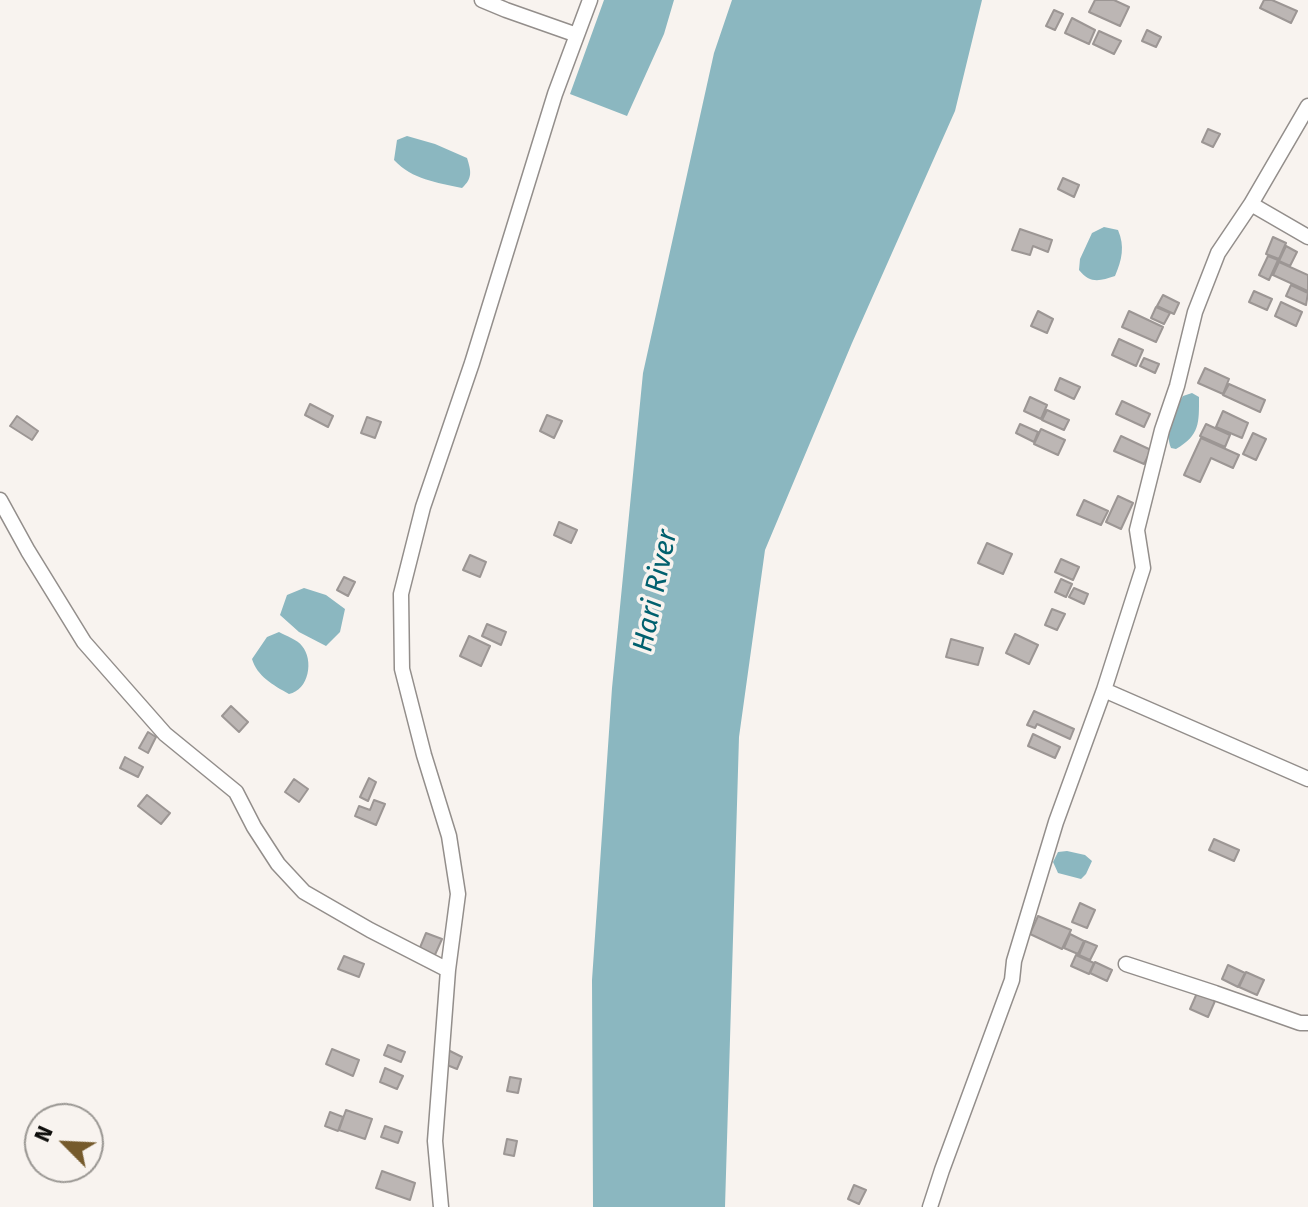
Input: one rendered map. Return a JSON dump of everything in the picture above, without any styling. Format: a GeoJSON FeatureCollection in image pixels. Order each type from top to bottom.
{"type":"FeatureCollection","features":[{"type":"Feature","properties":{"kind":"street"},"geometry":{"type":"LineString","coordinates":[[482,0],[577,35]]}},
{"type":"Feature","properties":{"kind":"street"},"geometry":{"type":"LineString","coordinates":[[441,1207],[435,1141],[448,970],[458,894],[449,836],[402,669],[401,594],[423,507],[472,363],[555,94],[590,0]]}},
{"type":"Feature","properties":{"kind":"street"},"geometry":{"type":"LineString","coordinates":[[930,1207],[1012,980],[1014,961],[1056,822],[1104,690],[1143,568],[1137,530],[1195,312],[1218,253],[1251,204],[1308,106]]}},
{"type":"Feature","properties":{"kind":"street"},"geometry":{"type":"LineString","coordinates":[[1251,204],[1308,237]]}},
{"type":"Feature","properties":{"kind":"street"},"geometry":{"type":"LineString","coordinates":[[0,500],[84,642],[165,734],[236,792],[278,864],[304,892],[448,970]]}},
{"type":"Feature","properties":{"kind":"street"},"geometry":{"type":"LineString","coordinates":[[1104,690],[1308,779]]}},
{"type":"Feature","properties":{"kind":"street"},"geometry":{"type":"LineString","coordinates":[[1126,964],[1300,1023],[1308,1023]]}},
{"type":"Feature","properties":{"kind":"water"},"geometry":{"type":"Polygon","coordinates":[[[604,0],[674,0],[664,34],[627,116],[570,94],[604,0]]]}},
{"type":"Feature","properties":{"kind":"water","name":"Hari River"},"geometry":{"type":"Polygon","coordinates":[[[732,0],[982,0],[955,111],[765,550],[739,737],[725,1207],[593,1207],[592,980],[612,688],[643,373],[714,53],[732,0]]]}},
{"type":"Feature","properties":{"kind":"water"},"geometry":{"type":"Polygon","coordinates":[[[407,136],[467,158],[470,174],[466,184],[462,188],[434,182],[401,167],[394,160],[397,140],[407,136]]]}},
{"type":"Feature","properties":{"kind":"water"},"geometry":{"type":"Polygon","coordinates":[[[1104,227],[1118,230],[1121,259],[1115,276],[1091,279],[1079,270],[1080,259],[1092,233],[1104,227]]]}},
{"type":"Feature","properties":{"kind":"water"},"geometry":{"type":"Polygon","coordinates":[[[1192,393],[1199,397],[1196,428],[1184,444],[1176,449],[1171,448],[1169,428],[1173,415],[1183,396],[1192,393]]]}},
{"type":"Feature","properties":{"kind":"water"},"geometry":{"type":"Polygon","coordinates":[[[304,588],[326,595],[345,609],[340,632],[326,646],[299,632],[280,615],[287,595],[304,588]]]}},
{"type":"Feature","properties":{"kind":"water"},"geometry":{"type":"Polygon","coordinates":[[[279,632],[300,644],[308,659],[305,681],[289,694],[262,675],[252,659],[267,637],[279,632]]]}},
{"type":"Feature","properties":{"kind":"water"},"geometry":{"type":"Polygon","coordinates":[[[1058,852],[1085,855],[1092,861],[1081,879],[1058,873],[1053,862],[1058,852]]]}},
{"type":"Feature","properties":{"kind":"building"},"geometry":{"type":"Polygon","coordinates":[[[1095,0],[1114,0],[1129,7],[1120,26],[1089,12],[1095,0]]]}},
{"type":"Feature","properties":{"kind":"building"},"geometry":{"type":"Polygon","coordinates":[[[1264,0],[1272,0],[1297,11],[1291,23],[1260,8],[1264,0]]]}},
{"type":"Feature","properties":{"kind":"building"},"geometry":{"type":"Polygon","coordinates":[[[1054,10],[1063,14],[1055,30],[1046,26],[1054,10]]]}},
{"type":"Feature","properties":{"kind":"building"},"geometry":{"type":"Polygon","coordinates":[[[1072,18],[1095,30],[1089,44],[1065,33],[1072,18]]]}},
{"type":"Feature","properties":{"kind":"building"},"geometry":{"type":"Polygon","coordinates":[[[1147,30],[1161,37],[1156,47],[1142,41],[1147,30]]]}},
{"type":"Feature","properties":{"kind":"building"},"geometry":{"type":"Polygon","coordinates":[[[1099,31],[1121,41],[1114,54],[1093,44],[1099,31]]]}},
{"type":"Feature","properties":{"kind":"building"},"geometry":{"type":"Polygon","coordinates":[[[1208,129],[1220,134],[1213,147],[1202,142],[1208,129]]]}},
{"type":"Feature","properties":{"kind":"building"},"geometry":{"type":"Polygon","coordinates":[[[1063,178],[1079,185],[1074,197],[1058,189],[1063,178]]]}},
{"type":"Feature","properties":{"kind":"building"},"geometry":{"type":"Polygon","coordinates":[[[1020,229],[1052,240],[1048,252],[1033,246],[1030,255],[1012,250],[1020,229]]]}},
{"type":"Feature","properties":{"kind":"building"},"geometry":{"type":"Polygon","coordinates":[[[1273,237],[1286,243],[1279,259],[1266,254],[1273,237]]]}},
{"type":"Feature","properties":{"kind":"building"},"geometry":{"type":"Polygon","coordinates":[[[1286,246],[1297,252],[1290,266],[1279,261],[1286,246]]]}},
{"type":"Feature","properties":{"kind":"building"},"geometry":{"type":"Polygon","coordinates":[[[1268,256],[1278,260],[1269,280],[1259,275],[1268,256]]]}},
{"type":"Feature","properties":{"kind":"building"},"geometry":{"type":"Polygon","coordinates":[[[1279,262],[1308,275],[1308,291],[1273,275],[1279,262]]]}},
{"type":"Feature","properties":{"kind":"building"},"geometry":{"type":"Polygon","coordinates":[[[1291,285],[1308,293],[1306,305],[1286,296],[1291,285]]]}},
{"type":"Feature","properties":{"kind":"building"},"geometry":{"type":"Polygon","coordinates":[[[1254,291],[1272,299],[1267,310],[1249,302],[1254,291]]]}},
{"type":"Feature","properties":{"kind":"building"},"geometry":{"type":"Polygon","coordinates":[[[1163,295],[1179,303],[1174,314],[1157,306],[1163,295]]]}},
{"type":"Feature","properties":{"kind":"building"},"geometry":{"type":"Polygon","coordinates":[[[1281,302],[1302,312],[1296,326],[1275,316],[1281,302]]]}},
{"type":"Feature","properties":{"kind":"building"},"geometry":{"type":"Polygon","coordinates":[[[1156,307],[1170,313],[1164,324],[1151,318],[1156,307]]]}},
{"type":"Feature","properties":{"kind":"building"},"geometry":{"type":"Polygon","coordinates":[[[1038,311],[1053,319],[1047,333],[1031,326],[1038,311]]]}},
{"type":"Feature","properties":{"kind":"building"},"geometry":{"type":"Polygon","coordinates":[[[1129,311],[1163,327],[1156,342],[1122,327],[1129,311]]]}},
{"type":"Feature","properties":{"kind":"building"},"geometry":{"type":"Polygon","coordinates":[[[1119,339],[1143,350],[1136,366],[1112,355],[1119,339]]]}},
{"type":"Feature","properties":{"kind":"building"},"geometry":{"type":"Polygon","coordinates":[[[1144,358],[1159,364],[1155,373],[1140,366],[1144,358]]]}},
{"type":"Feature","properties":{"kind":"building"},"geometry":{"type":"Polygon","coordinates":[[[1205,368],[1229,379],[1223,394],[1198,383],[1205,368]]]}},
{"type":"Feature","properties":{"kind":"building"},"geometry":{"type":"Polygon","coordinates":[[[1060,378],[1080,387],[1074,399],[1055,390],[1060,378]]]}},
{"type":"Feature","properties":{"kind":"building"},"geometry":{"type":"Polygon","coordinates":[[[1229,384],[1265,400],[1260,412],[1223,395],[1229,384]]]}},
{"type":"Feature","properties":{"kind":"building"},"geometry":{"type":"Polygon","coordinates":[[[1030,397],[1047,405],[1041,419],[1024,411],[1030,397]]]}},
{"type":"Feature","properties":{"kind":"building"},"geometry":{"type":"Polygon","coordinates":[[[1122,401],[1150,414],[1144,427],[1116,414],[1122,401]]]}},
{"type":"Feature","properties":{"kind":"building"},"geometry":{"type":"Polygon","coordinates":[[[310,404],[333,416],[328,427],[305,415],[310,404]]]}},
{"type":"Feature","properties":{"kind":"building"},"geometry":{"type":"Polygon","coordinates":[[[1047,410],[1069,420],[1064,430],[1042,420],[1047,410]]]}},
{"type":"Feature","properties":{"kind":"building"},"geometry":{"type":"Polygon","coordinates":[[[1223,411],[1248,423],[1242,438],[1216,427],[1223,411]]]}},
{"type":"Feature","properties":{"kind":"building"},"geometry":{"type":"Polygon","coordinates":[[[547,415],[562,421],[554,438],[540,431],[547,415]]]}},
{"type":"Feature","properties":{"kind":"building"},"geometry":{"type":"Polygon","coordinates":[[[17,416],[38,431],[32,440],[10,426],[17,416]]]}},
{"type":"Feature","properties":{"kind":"building"},"geometry":{"type":"Polygon","coordinates":[[[367,417],[381,422],[375,438],[361,433],[367,417]]]}},
{"type":"Feature","properties":{"kind":"building"},"geometry":{"type":"Polygon","coordinates":[[[1020,424],[1038,432],[1034,442],[1016,433],[1020,424]]]}},
{"type":"Feature","properties":{"kind":"building"},"geometry":{"type":"Polygon","coordinates":[[[1206,424],[1230,435],[1225,447],[1200,436],[1206,424]]]}},
{"type":"Feature","properties":{"kind":"building"},"geometry":{"type":"Polygon","coordinates":[[[1041,429],[1065,440],[1058,455],[1034,444],[1041,429]]]}},
{"type":"Feature","properties":{"kind":"building"},"geometry":{"type":"Polygon","coordinates":[[[1253,433],[1266,439],[1256,460],[1243,454],[1253,433]]]}},
{"type":"Feature","properties":{"kind":"building"},"geometry":{"type":"Polygon","coordinates":[[[1121,436],[1151,450],[1144,464],[1114,451],[1121,436]]]}},
{"type":"Feature","properties":{"kind":"building"},"geometry":{"type":"Polygon","coordinates":[[[1201,438],[1239,455],[1233,468],[1211,458],[1200,482],[1184,475],[1201,438]]]}},
{"type":"Feature","properties":{"kind":"building"},"geometry":{"type":"Polygon","coordinates":[[[1118,496],[1133,503],[1121,529],[1106,522],[1118,496]]]}},
{"type":"Feature","properties":{"kind":"building"},"geometry":{"type":"Polygon","coordinates":[[[1084,500],[1108,511],[1101,525],[1077,515],[1084,500]]]}},
{"type":"Feature","properties":{"kind":"building"},"geometry":{"type":"Polygon","coordinates":[[[559,522],[577,530],[571,543],[554,535],[559,522]]]}},
{"type":"Feature","properties":{"kind":"building"},"geometry":{"type":"Polygon","coordinates":[[[987,543],[1012,554],[1003,574],[978,563],[987,543]]]}},
{"type":"Feature","properties":{"kind":"building"},"geometry":{"type":"Polygon","coordinates":[[[470,555],[486,562],[480,577],[463,570],[470,555]]]}},
{"type":"Feature","properties":{"kind":"building"},"geometry":{"type":"Polygon","coordinates":[[[1061,559],[1079,567],[1073,580],[1055,572],[1061,559]]]}},
{"type":"Feature","properties":{"kind":"building"},"geometry":{"type":"Polygon","coordinates":[[[344,577],[355,582],[348,596],[337,590],[344,577]]]}},
{"type":"Feature","properties":{"kind":"building"},"geometry":{"type":"Polygon","coordinates":[[[1061,579],[1072,584],[1066,597],[1055,592],[1061,579]]]}},
{"type":"Feature","properties":{"kind":"building"},"geometry":{"type":"Polygon","coordinates":[[[1074,588],[1088,594],[1084,604],[1069,597],[1074,588]]]}},
{"type":"Feature","properties":{"kind":"building"},"geometry":{"type":"Polygon","coordinates":[[[1052,609],[1065,614],[1057,630],[1045,625],[1052,609]]]}},
{"type":"Feature","properties":{"kind":"building"},"geometry":{"type":"Polygon","coordinates":[[[487,624],[506,632],[501,645],[482,636],[487,624]]]}},
{"type":"Feature","properties":{"kind":"building"},"geometry":{"type":"Polygon","coordinates":[[[1015,634],[1038,645],[1029,664],[1006,653],[1015,634]]]}},
{"type":"Feature","properties":{"kind":"building"},"geometry":{"type":"Polygon","coordinates":[[[469,636],[490,646],[481,666],[460,656],[469,636]]]}},
{"type":"Feature","properties":{"kind":"building"},"geometry":{"type":"Polygon","coordinates":[[[951,639],[983,648],[978,665],[946,657],[951,639]]]}},
{"type":"Feature","properties":{"kind":"building"},"geometry":{"type":"Polygon","coordinates":[[[231,706],[248,722],[239,732],[222,716],[231,706]]]}},
{"type":"Feature","properties":{"kind":"building"},"geometry":{"type":"Polygon","coordinates":[[[1034,711],[1074,729],[1070,739],[1037,724],[1035,728],[1027,725],[1034,711]]]}},
{"type":"Feature","properties":{"kind":"building"},"geometry":{"type":"Polygon","coordinates":[[[148,732],[156,737],[148,753],[139,748],[148,732]]]}},
{"type":"Feature","properties":{"kind":"building"},"geometry":{"type":"Polygon","coordinates":[[[1033,734],[1060,747],[1055,758],[1028,746],[1033,734]]]}},
{"type":"Feature","properties":{"kind":"building"},"geometry":{"type":"Polygon","coordinates":[[[125,757],[143,767],[138,777],[120,768],[125,757]]]}},
{"type":"Feature","properties":{"kind":"building"},"geometry":{"type":"Polygon","coordinates":[[[369,778],[376,782],[368,801],[360,797],[369,778]]]}},
{"type":"Feature","properties":{"kind":"building"},"geometry":{"type":"Polygon","coordinates":[[[294,779],[308,789],[299,802],[285,792],[294,779]]]}},
{"type":"Feature","properties":{"kind":"building"},"geometry":{"type":"Polygon","coordinates":[[[147,795],[170,813],[161,824],[138,806],[147,795]]]}},
{"type":"Feature","properties":{"kind":"building"},"geometry":{"type":"Polygon","coordinates":[[[374,800],[385,804],[376,825],[355,816],[359,806],[370,810],[374,800]]]}},
{"type":"Feature","properties":{"kind":"building"},"geometry":{"type":"Polygon","coordinates":[[[1214,839],[1239,850],[1234,861],[1209,850],[1214,839]]]}},
{"type":"Feature","properties":{"kind":"building"},"geometry":{"type":"Polygon","coordinates":[[[1080,903],[1095,910],[1087,928],[1072,922],[1080,903]]]}},
{"type":"Feature","properties":{"kind":"building"},"geometry":{"type":"Polygon","coordinates":[[[1038,916],[1071,930],[1062,949],[1030,934],[1038,916]]]}},
{"type":"Feature","properties":{"kind":"building"},"geometry":{"type":"Polygon","coordinates":[[[426,933],[442,939],[434,957],[419,950],[426,933]]]}},
{"type":"Feature","properties":{"kind":"building"},"geometry":{"type":"Polygon","coordinates":[[[1070,934],[1084,941],[1078,954],[1064,948],[1070,934]]]}},
{"type":"Feature","properties":{"kind":"building"},"geometry":{"type":"Polygon","coordinates":[[[1085,941],[1097,946],[1090,960],[1079,955],[1085,941]]]}},
{"type":"Feature","properties":{"kind":"building"},"geometry":{"type":"Polygon","coordinates":[[[1076,955],[1094,963],[1089,974],[1071,966],[1076,955]]]}},
{"type":"Feature","properties":{"kind":"building"},"geometry":{"type":"Polygon","coordinates":[[[344,956],[364,964],[359,977],[338,969],[344,956]]]}},
{"type":"Feature","properties":{"kind":"building"},"geometry":{"type":"Polygon","coordinates":[[[1095,962],[1112,970],[1107,981],[1090,973],[1095,962]]]}},
{"type":"Feature","properties":{"kind":"building"},"geometry":{"type":"Polygon","coordinates":[[[1228,965],[1245,973],[1238,987],[1222,979],[1228,965]]]}},
{"type":"Feature","properties":{"kind":"building"},"geometry":{"type":"Polygon","coordinates":[[[1246,972],[1264,980],[1257,995],[1239,987],[1246,972]]]}},
{"type":"Feature","properties":{"kind":"building"},"geometry":{"type":"Polygon","coordinates":[[[1197,993],[1215,1001],[1208,1017],[1190,1009],[1197,993]]]}},
{"type":"Feature","properties":{"kind":"building"},"geometry":{"type":"Polygon","coordinates":[[[388,1045],[405,1052],[401,1062],[384,1055],[388,1045]]]}},
{"type":"Feature","properties":{"kind":"building"},"geometry":{"type":"Polygon","coordinates":[[[332,1049],[359,1060],[353,1076],[326,1064],[332,1049]]]}},
{"type":"Feature","properties":{"kind":"building"},"geometry":{"type":"Polygon","coordinates":[[[448,1050],[462,1057],[457,1069],[442,1063],[448,1050]]]}},
{"type":"Feature","properties":{"kind":"building"},"geometry":{"type":"Polygon","coordinates":[[[385,1068],[403,1076],[397,1089],[380,1082],[385,1068]]]}},
{"type":"Feature","properties":{"kind":"building"},"geometry":{"type":"Polygon","coordinates":[[[510,1077],[521,1079],[518,1093],[507,1091],[510,1077]]]}},
{"type":"Feature","properties":{"kind":"building"},"geometry":{"type":"Polygon","coordinates":[[[346,1110],[372,1119],[365,1139],[339,1130],[346,1110]]]}},
{"type":"Feature","properties":{"kind":"building"},"geometry":{"type":"Polygon","coordinates":[[[330,1112],[343,1117],[338,1131],[325,1126],[330,1112]]]}},
{"type":"Feature","properties":{"kind":"building"},"geometry":{"type":"Polygon","coordinates":[[[385,1126],[402,1132],[398,1143],[381,1137],[385,1126]]]}},
{"type":"Feature","properties":{"kind":"building"},"geometry":{"type":"Polygon","coordinates":[[[507,1139],[517,1141],[514,1156],[504,1154],[507,1139]]]}},
{"type":"Feature","properties":{"kind":"building"},"geometry":{"type":"Polygon","coordinates":[[[382,1171],[415,1183],[410,1200],[376,1188],[382,1171]]]}},
{"type":"Feature","properties":{"kind":"building"},"geometry":{"type":"Polygon","coordinates":[[[854,1185],[866,1190],[859,1204],[848,1199],[854,1185]]]}}]}
